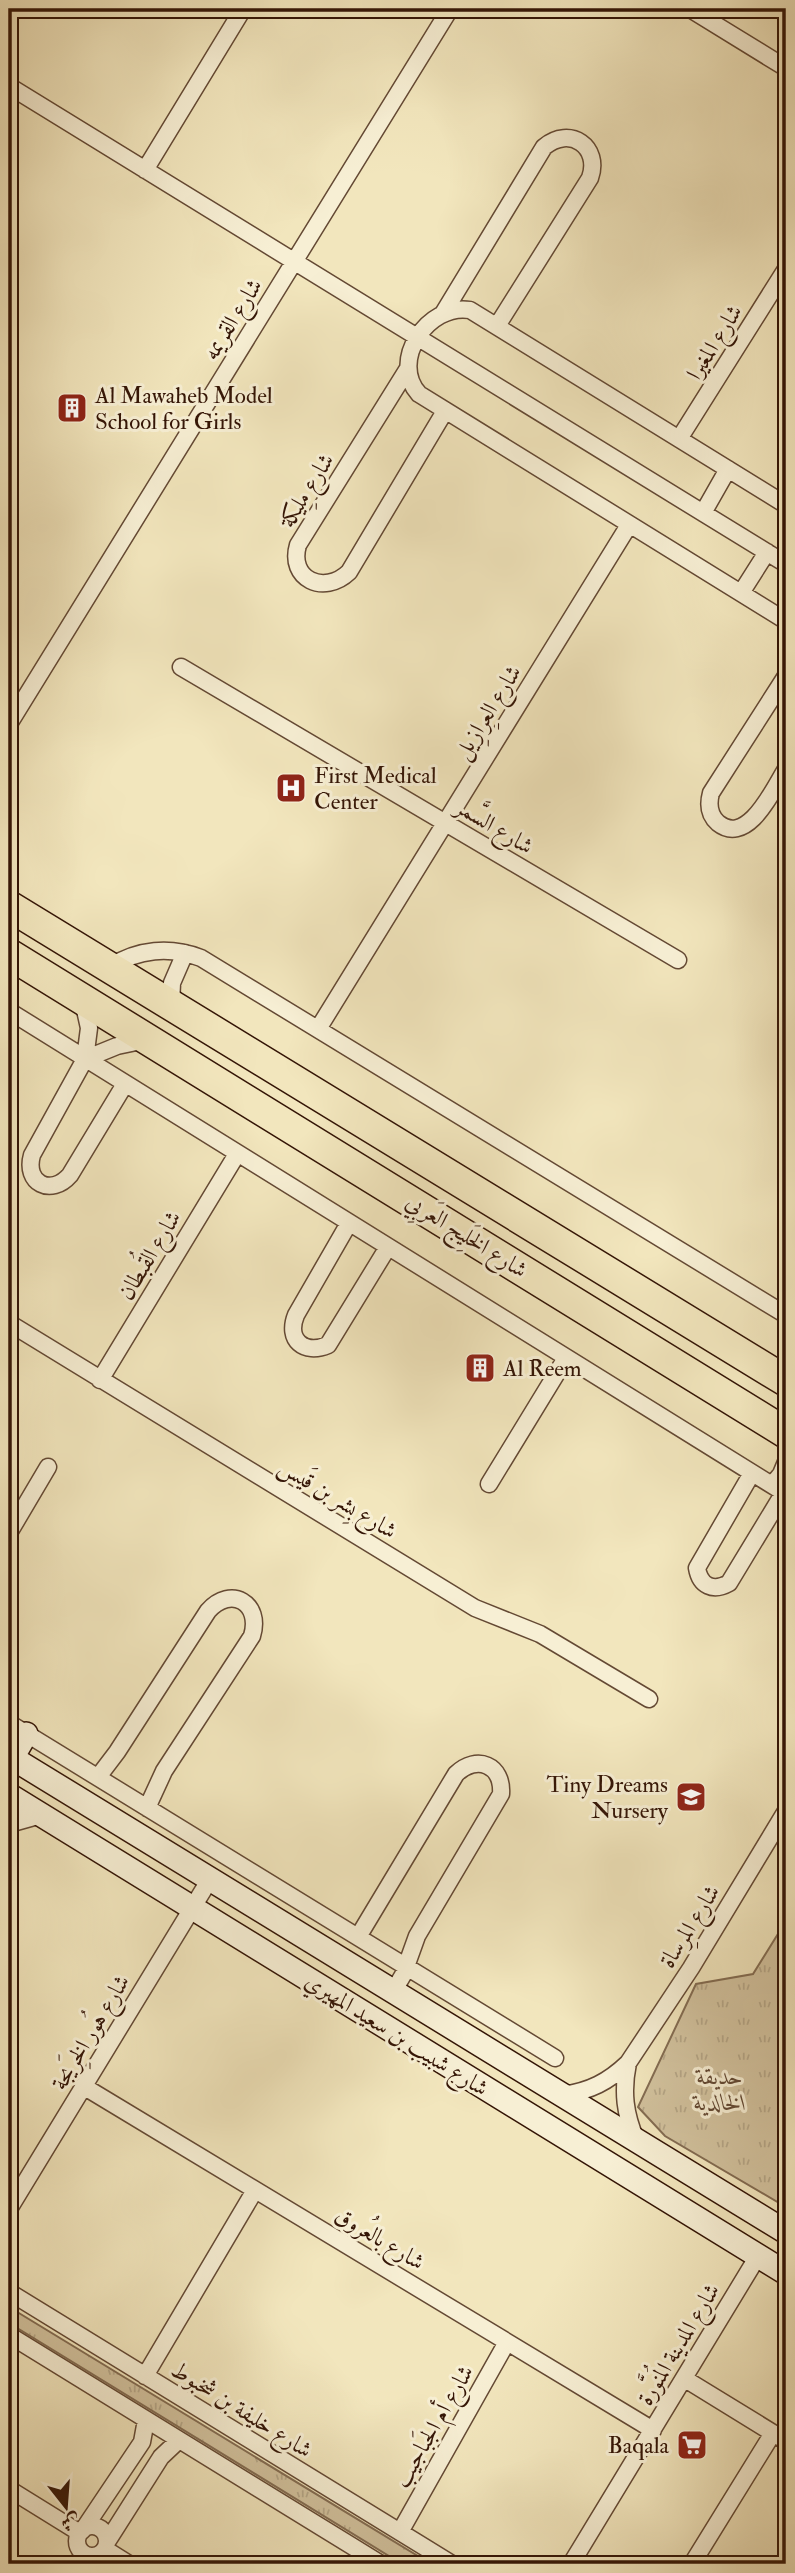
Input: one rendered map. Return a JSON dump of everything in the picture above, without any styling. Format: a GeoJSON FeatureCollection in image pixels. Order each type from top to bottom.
{"type":"FeatureCollection","features":[{"type":"Feature","properties":{"kind":"highway","name":"شارع الخَلِيج العَربِي"},"geometry":{"type":"LineString","coordinates":[[9,906],[786,1381]]}},
{"type":"Feature","properties":{"kind":"highway","name":"شارع الخَلِيج العَربِي"},"geometry":{"type":"LineString","coordinates":[[9,954],[785,1435]]}},
{"type":"Feature","properties":{"kind":"street"},"geometry":{"type":"LineString","coordinates":[[145,170],[243,9]]}},
{"type":"Feature","properties":{"kind":"street","name":"شارع القريمه"},"geometry":{"type":"LineString","coordinates":[[9,724],[450,9]]}},
{"type":"Feature","properties":{"kind":"street"},"geometry":{"type":"LineString","coordinates":[[690,9],[786,68]]}},
{"type":"Feature","properties":{"kind":"street"},"geometry":{"type":"LineString","coordinates":[[9,86],[786,564]]}},
{"type":"Feature","properties":{"kind":"street"},"geometry":{"type":"LineString","coordinates":[[416,337],[444,312],[544,147],[557,139],[572,138],[586,146],[593,162],[590,178],[497,326]]}},
{"type":"Feature","properties":{"kind":"street","name":"شارع المغيرا"},"geometry":{"type":"LineString","coordinates":[[679,439],[786,269]]}},
{"type":"Feature","properties":{"kind":"street"},"geometry":{"type":"LineString","coordinates":[[444,312],[460,308],[470,310],[786,505]]}},
{"type":"Feature","properties":{"kind":"street","name":"شارع مِليكة"},"geometry":{"type":"LineString","coordinates":[[416,337],[407,370],[298,545],[298,567],[308,579],[325,584],[342,579],[349,572],[445,411]]}},
{"type":"Feature","properties":{"kind":"street"},"geometry":{"type":"LineString","coordinates":[[407,370],[413,388],[419,394],[786,621]]}},
{"type":"Feature","properties":{"kind":"street"},"geometry":{"type":"LineString","coordinates":[[703,513],[728,469]]}},
{"type":"Feature","properties":{"kind":"street","name":"شارع العِرازِيل"},"geometry":{"type":"LineString","coordinates":[[318,1029],[629,525]]}},
{"type":"Feature","properties":{"kind":"street"},"geometry":{"type":"LineString","coordinates":[[741,593],[767,552]]}},
{"type":"Feature","properties":{"kind":"street","name":"شارع السَّمر"},"geometry":{"type":"LineString","coordinates":[[181,667],[678,960]]}},
{"type":"Feature","properties":{"kind":"street"},"geometry":{"type":"LineString","coordinates":[[786,676],[711,793],[709,801],[712,816],[717,822],[730,828],[745,826],[756,816],[786,769]]}},
{"type":"Feature","properties":{"kind":"street"},"geometry":{"type":"LineString","coordinates":[[110,967],[131,956],[163,951],[184,953],[208,962],[786,1315]]}},
{"type":"Feature","properties":{"kind":"street"},"geometry":{"type":"LineString","coordinates":[[171,1004],[172,983],[184,953]]}},
{"type":"Feature","properties":{"kind":"street"},"geometry":{"type":"LineString","coordinates":[[82,998],[89,1028],[86,1059],[32,1155],[29,1164],[37,1181],[55,1186],[64,1182],[125,1084]]}},
{"type":"Feature","properties":{"kind":"street"},"geometry":{"type":"LineString","coordinates":[[9,1012],[780,1489]]}},
{"type":"Feature","properties":{"kind":"street"},"geometry":{"type":"LineString","coordinates":[[86,1059],[117,1046],[150,1039]]}},
{"type":"Feature","properties":{"kind":"street","name":"شارع القُبطان"},"geometry":{"type":"LineString","coordinates":[[100,1380],[237,1154]]}},
{"type":"Feature","properties":{"kind":"street"},"geometry":{"type":"LineString","coordinates":[[349,1223],[296,1315],[292,1325],[299,1343],[319,1349],[328,1345],[388,1247]]}},
{"type":"Feature","properties":{"kind":"street","name":"شارع بِشر بن قَيس"},"geometry":{"type":"LineString","coordinates":[[9,1323],[475,1608],[540,1634],[649,1699]]}},
{"type":"Feature","properties":{"kind":"street"},"geometry":{"type":"LineString","coordinates":[[489,1485],[566,1358]]}},
{"type":"Feature","properties":{"kind":"street"},"geometry":{"type":"LineString","coordinates":[[752,1473],[698,1568],[699,1577],[704,1584],[712,1588],[721,1588],[729,1583],[780,1489],[781,1474],[786,1462]]}},
{"type":"Feature","properties":{"kind":"street"},"geometry":{"type":"LineString","coordinates":[[9,1532],[48,1467]]}},
{"type":"Feature","properties":{"kind":"street"},"geometry":{"type":"LineString","coordinates":[[97,1777],[117,1752],[215,1602],[226,1598],[237,1599],[247,1605],[254,1614],[256,1625],[252,1636],[164,1771],[147,1808]]}},
{"type":"Feature","properties":{"kind":"street"},"geometry":{"type":"LineString","coordinates":[[10,1757],[18,1728],[555,2058]]}},
{"type":"Feature","properties":{"kind":"street","name":"شارع شبيب بن سعيد المهيري"},"geometry":{"type":"LineString","coordinates":[[10,1757],[786,2232]]}},
{"type":"Feature","properties":{"kind":"street"},"geometry":{"type":"LineString","coordinates":[[358,1937],[456,1774],[472,1763],[482,1763],[492,1768],[502,1784],[501,1794],[417,1936],[407,1966],[393,1992]]}},
{"type":"Feature","properties":{"kind":"street","name":"شارع شبيب بن سعيد المهيري"},"geometry":{"type":"LineString","coordinates":[[9,1795],[24,1820],[192,1908],[786,2273]]}},
{"type":"Feature","properties":{"kind":"street","name":"شارع المِرساة"},"geometry":{"type":"LineString","coordinates":[[563,2095],[599,2086],[628,2063],[691,1968],[786,1811]]}},
{"type":"Feature","properties":{"kind":"street"},"geometry":{"type":"LineString","coordinates":[[9,1832],[24,1820]]}},
{"type":"Feature","properties":{"kind":"street","name":"شارع هُور الخِرَيجة"},"geometry":{"type":"LineString","coordinates":[[9,2209],[210,1879]]}},
{"type":"Feature","properties":{"kind":"street","name":"شارع المِرساة"},"geometry":{"type":"LineString","coordinates":[[628,2063],[624,2103],[636,2140]]}},
{"type":"Feature","properties":{"kind":"street","name":"شارع بالعُروق"},"geometry":{"type":"LineString","coordinates":[[83,2086],[653,2430]]}},
{"type":"Feature","properties":{"kind":"street"},"geometry":{"type":"LineString","coordinates":[[145,2375],[255,2190]]}},
{"type":"Feature","properties":{"kind":"street","name":"شارع المدينة المُنوَّرة"},"geometry":{"type":"LineString","coordinates":[[571,2564],[758,2256]]}},
{"type":"Feature","properties":{"kind":"street","name":"شارع خليفة بن شخبوط"},"geometry":{"type":"LineString","coordinates":[[9,2292],[452,2564]]}},
{"type":"Feature","properties":{"kind":"street"},"geometry":{"type":"LineString","coordinates":[[9,2336],[381,2564]]}},
{"type":"Feature","properties":{"kind":"street","name":"شارع أم الجَباجيب"},"geometry":{"type":"LineString","coordinates":[[400,2532],[507,2342]]}},
{"type":"Feature","properties":{"kind":"street"},"geometry":{"type":"LineString","coordinates":[[685,2379],[780,2437],[735,2494],[692,2564]]}},
{"type":"Feature","properties":{"kind":"street"},"geometry":{"type":"LineString","coordinates":[[146,2420],[142,2442],[81,2531],[78,2547],[82,2559],[94,2556],[106,2546],[160,2457],[179,2440]]}},
{"type":"Feature","properties":{"kind":"street"},"geometry":{"type":"LineString","coordinates":[[9,2489],[81,2531]]}},
{"type":"Feature","properties":{"kind":"street"},"geometry":{"type":"LineString","coordinates":[[81,2531],[92,2526],[101,2529],[106,2546],[129,2564]]}},
{"type":"Feature","properties":{"kind":"green space","name":"حديقة الخالدية"},"geometry":{"type":"Polygon","coordinates":[[[786,1921],[786,2207],[665,2136],[638,2107],[696,1984],[753,1974],[786,1921]]]}},
{"type":"Feature","properties":{"kind":"green space"},"geometry":{"type":"Polygon","coordinates":[[[9,2307],[431,2564],[402,2564],[9,2323],[9,2307]]]}},
{"type":"Feature","properties":{"kind":"place","name":"Al Mawaheb Model School for Girls"},"geometry":{"type":"Point","coordinates":[72,408]}},
{"type":"Feature","properties":{"kind":"place","name":"First Medical Center"},"geometry":{"type":"Point","coordinates":[291,788]}},
{"type":"Feature","properties":{"kind":"place","name":"Al Reem"},"geometry":{"type":"Point","coordinates":[480,1368]}},
{"type":"Feature","properties":{"kind":"place","name":"Tiny Dreams Nursery"},"geometry":{"type":"Point","coordinates":[691,1797]}},
{"type":"Feature","properties":{"kind":"place","name":"Baqala"},"geometry":{"type":"Point","coordinates":[692,2445]}}]}
